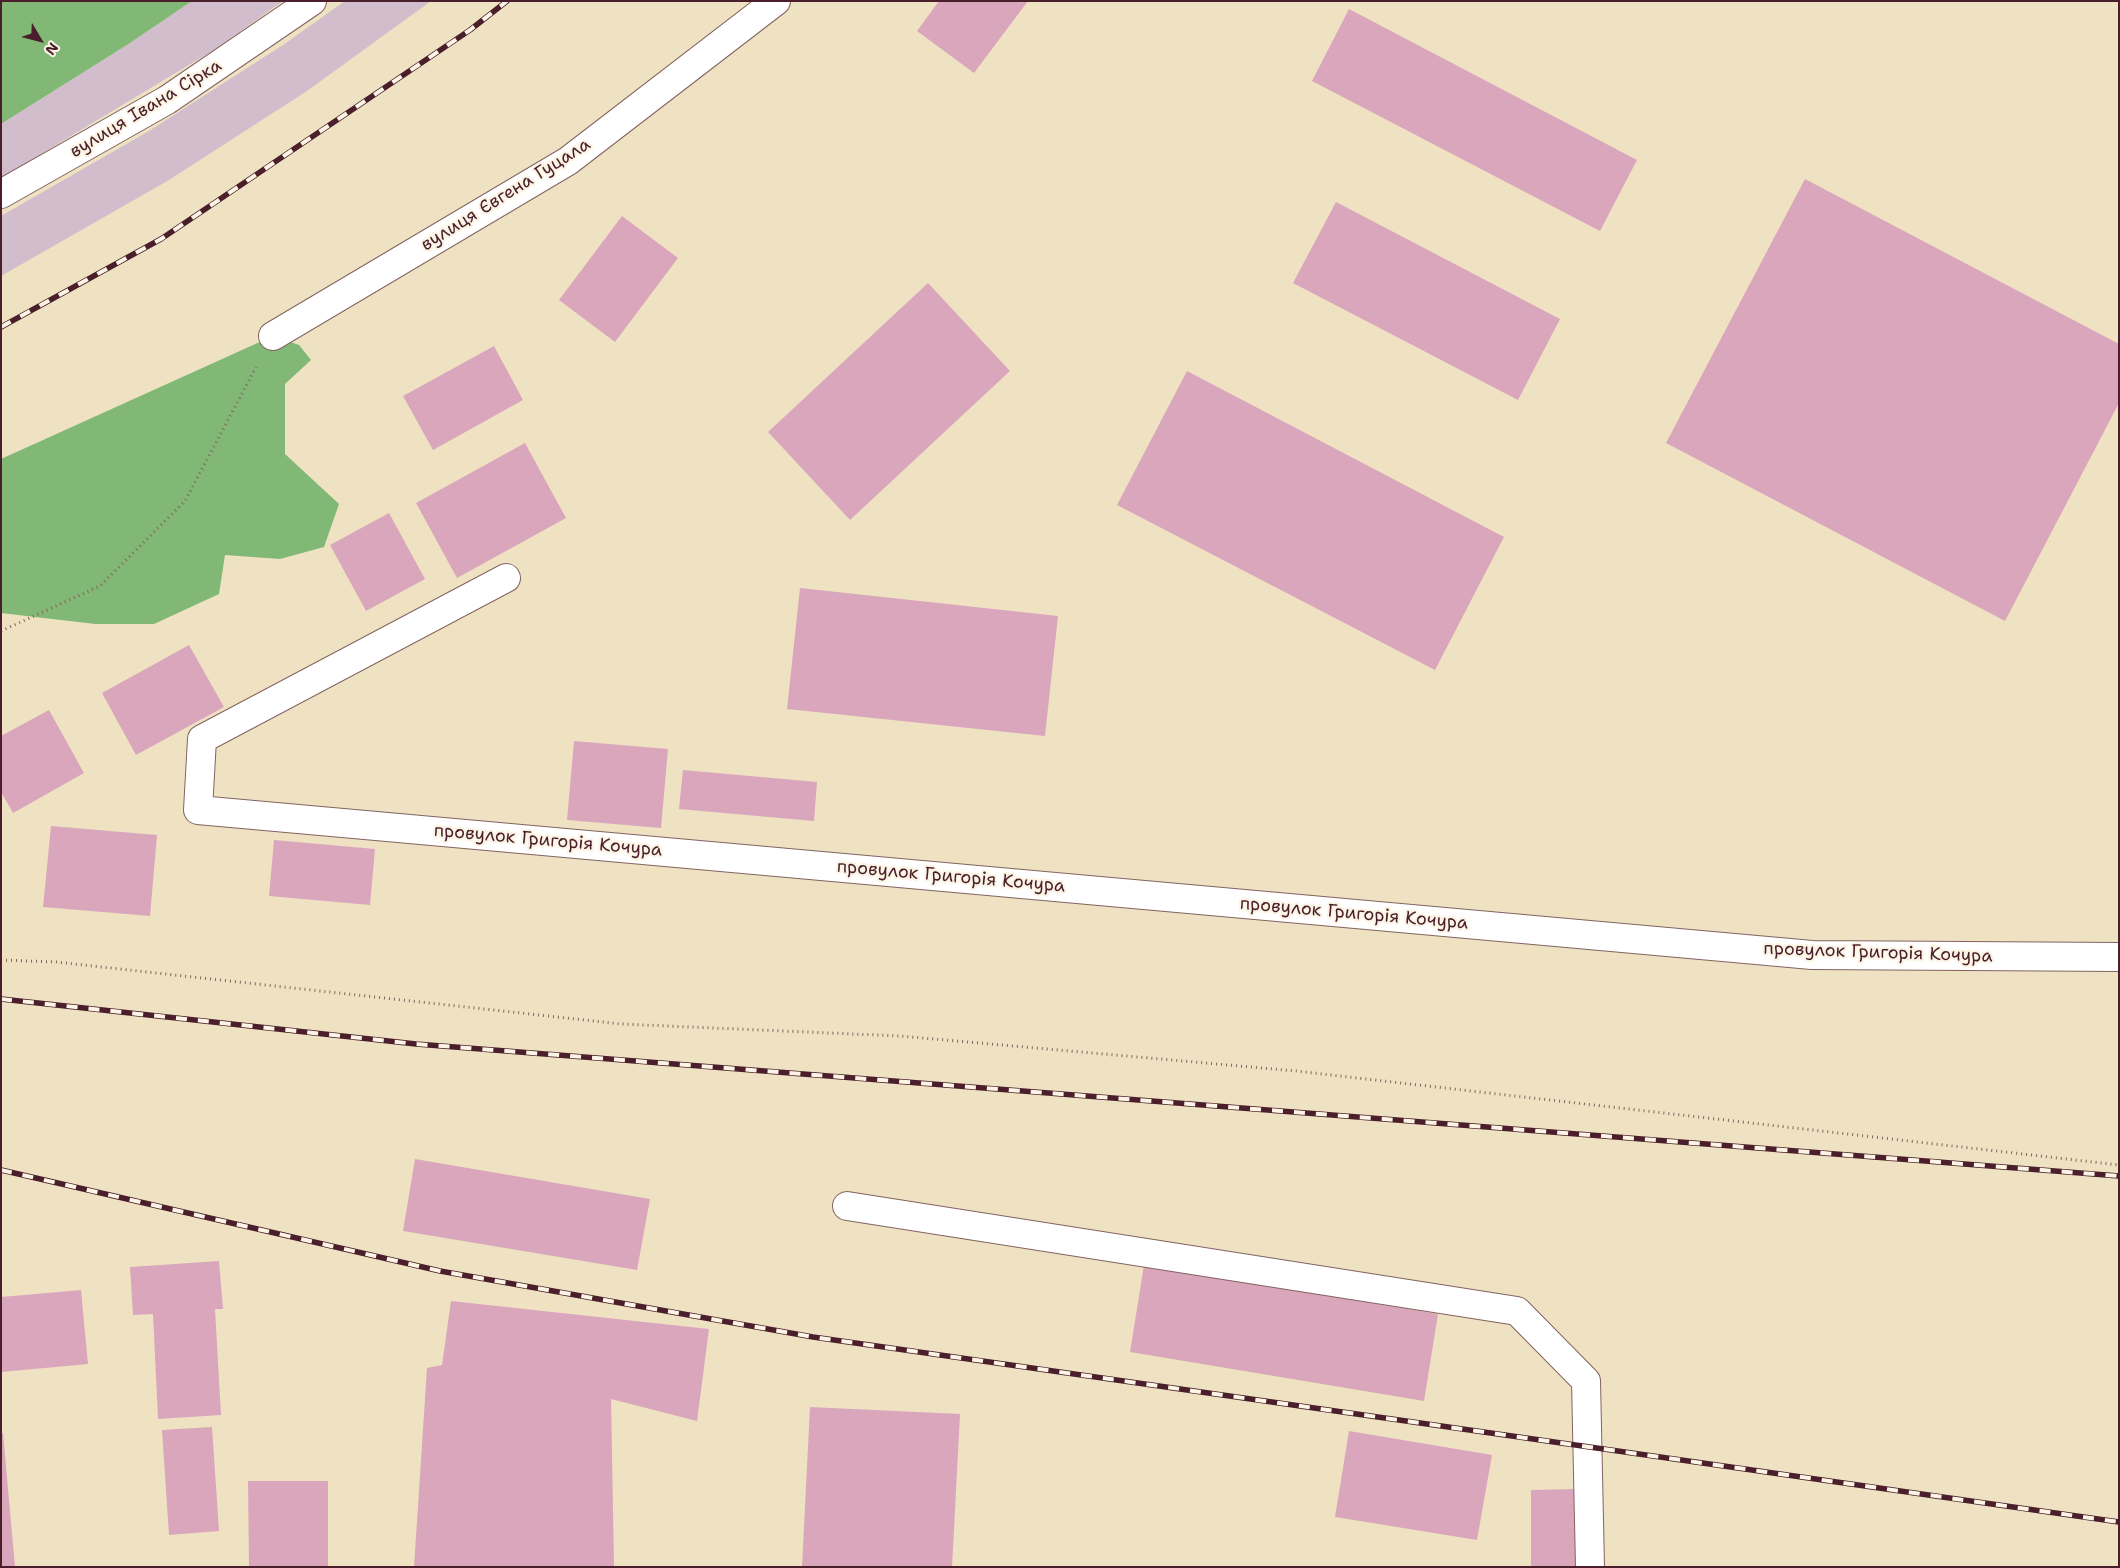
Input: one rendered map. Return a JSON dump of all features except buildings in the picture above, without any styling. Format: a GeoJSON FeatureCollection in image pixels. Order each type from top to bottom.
{"type":"FeatureCollection","features":[{"type":"Feature","properties":{"kind":"street","name":"вулиця Івана Сірка"},"geometry":{"type":"LineString","coordinates":[[1,194],[167,100],[312,1]]}},
{"type":"Feature","properties":{"kind":"street","name":"вулиця Євгена Гуцала"},"geometry":{"type":"LineString","coordinates":[[273,336],[568,161],[776,1]]}},
{"type":"Feature","properties":{"kind":"street","name":"провулок Григорія Кочура"},"geometry":{"type":"LineString","coordinates":[[506,578],[202,739],[198,810],[1812,955],[2119,957]]}},
{"type":"Feature","properties":{"kind":"street"},"geometry":{"type":"LineString","coordinates":[[847,1206],[1516,1311],[1586,1381],[1590,1567]]}},
{"type":"Feature","properties":{"kind":"path"},"geometry":{"type":"LineString","coordinates":[[1,631],[100,586],[185,501],[273,336]]}},
{"type":"Feature","properties":{"kind":"path"},"geometry":{"type":"LineString","coordinates":[[1,960],[56,962],[622,1024],[900,1036],[1296,1071],[2119,1165]]}},
{"type":"Feature","properties":{"kind":"shaded area"},"geometry":{"type":"Polygon","coordinates":[[[192,1],[283,1],[217,48],[1,178],[1,124],[130,43],[192,1]]]}},
{"type":"Feature","properties":{"kind":"shaded area"},"geometry":{"type":"Polygon","coordinates":[[[345,1],[431,1],[307,91],[169,180],[1,276],[1,216],[149,131],[283,45],[345,1]]]}},
{"type":"Feature","properties":{"kind":"green space"},"geometry":{"type":"Polygon","coordinates":[[[1,1],[192,1],[130,43],[1,124],[1,1]]]}},
{"type":"Feature","properties":{"kind":"green space"},"geometry":{"type":"Polygon","coordinates":[[[273,336],[299,345],[311,360],[285,384],[285,454],[339,504],[324,547],[280,559],[225,555],[219,594],[154,624],[95,624],[1,613],[1,459],[273,336]]]}},
{"type":"Feature","properties":{"kind":"railway"},"geometry":{"type":"LineString","coordinates":[[1,327],[161,239],[470,30],[507,1]]}},
{"type":"Feature","properties":{"kind":"railway"},"geometry":{"type":"LineString","coordinates":[[1,999],[416,1044],[2119,1176]]}},
{"type":"Feature","properties":{"kind":"railway"},"geometry":{"type":"LineString","coordinates":[[1,1170],[440,1271],[813,1337],[2119,1522]]}}]}
